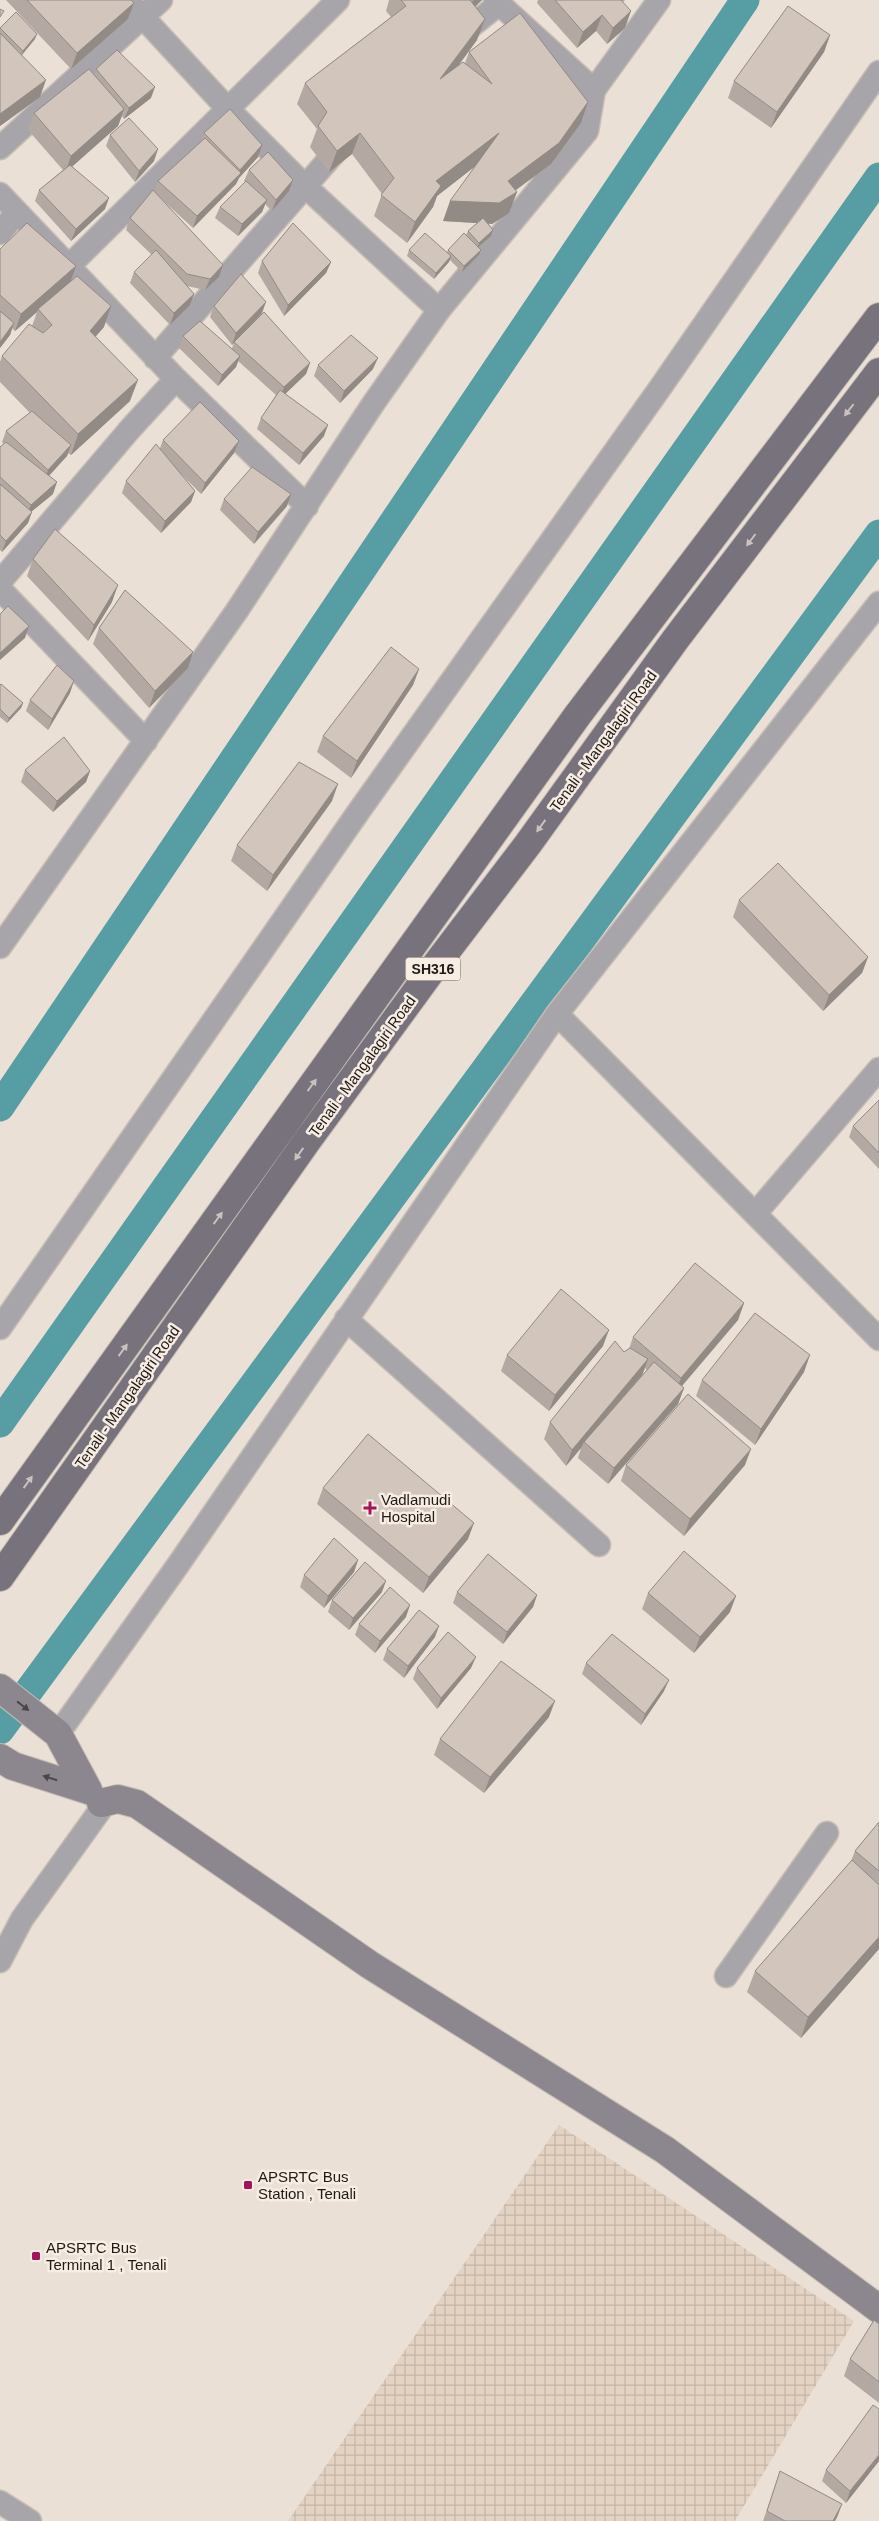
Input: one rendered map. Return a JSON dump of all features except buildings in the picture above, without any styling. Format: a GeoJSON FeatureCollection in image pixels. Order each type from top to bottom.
{"type":"FeatureCollection","features":[{"type":"Feature","properties":{"kind":"main road","name":"Tenali - Mangalagiri Road"},"geometry":{"type":"LineString","coordinates":[[0,1521],[577,716],[879,317]]}},
{"type":"Feature","properties":{"kind":"main road","name":"Tenali - Mangalagiri Road"},"geometry":{"type":"LineString","coordinates":[[0,1577],[307,1142],[432,970],[528,844],[687,624],[879,372]]}},
{"type":"Feature","properties":{"kind":"street"},"geometry":{"type":"LineString","coordinates":[[127,0],[145,17],[227,108],[305,186],[439,310]]}},
{"type":"Feature","properties":{"kind":"street"},"geometry":{"type":"LineString","coordinates":[[0,148],[145,17],[161,0]]}},
{"type":"Feature","properties":{"kind":"street"},"geometry":{"type":"LineString","coordinates":[[68,267],[338,0]]}},
{"type":"Feature","properties":{"kind":"street"},"geometry":{"type":"LineString","coordinates":[[0,947],[236,612],[439,310],[587,131],[594,90],[659,0]]}},
{"type":"Feature","properties":{"kind":"street"},"geometry":{"type":"LineString","coordinates":[[445,48],[497,2],[594,90]]}},
{"type":"Feature","properties":{"kind":"street"},"geometry":{"type":"LineString","coordinates":[[0,1328],[359,811],[660,388],[879,72]]}},
{"type":"Feature","properties":{"kind":"street"},"geometry":{"type":"LineString","coordinates":[[156,358],[357,128]]}},
{"type":"Feature","properties":{"kind":"street"},"geometry":{"type":"LineString","coordinates":[[0,194],[176,379],[307,506]]}},
{"type":"Feature","properties":{"kind":"street"},"geometry":{"type":"LineString","coordinates":[[0,233],[17,212]]}},
{"type":"Feature","properties":{"kind":"street"},"geometry":{"type":"LineString","coordinates":[[0,582],[131,428],[176,379]]}},
{"type":"Feature","properties":{"kind":"street"},"geometry":{"type":"LineString","coordinates":[[0,589],[146,741]]}},
{"type":"Feature","properties":{"kind":"street"},"geometry":{"type":"LineString","coordinates":[[52,1729],[178,1565],[557,1014],[875,618]]}},
{"type":"Feature","properties":{"kind":"street"},"geometry":{"type":"LineString","coordinates":[[557,1014],[879,1339]]}},
{"type":"Feature","properties":{"kind":"street"},"geometry":{"type":"LineString","coordinates":[[755,1214],[879,1070]]}},
{"type":"Feature","properties":{"kind":"street"},"geometry":{"type":"LineString","coordinates":[[346,1319],[599,1545]]}},
{"type":"Feature","properties":{"kind":"street"},"geometry":{"type":"LineString","coordinates":[[0,1688],[52,1729],[101,1809],[95,1820],[64,1858],[22,1919],[0,1961]]}},
{"type":"Feature","properties":{"kind":"street"},"geometry":{"type":"LineString","coordinates":[[6,1762],[94,1796],[137,1804],[370,1964],[665,2150],[879,2309]]}},
{"type":"Feature","properties":{"kind":"street"},"geometry":{"type":"LineString","coordinates":[[726,1976],[827,1833]]}},
{"type":"Feature","properties":{"kind":"street"},"geometry":{"type":"LineString","coordinates":[[0,2502],[30,2521]]}},
{"type":"Feature","properties":{"kind":"shaded area"},"geometry":{"type":"Polygon","coordinates":[[[559,2125],[854,2321],[735,2521],[288,2521],[559,2125]]]}},
{"type":"Feature","properties":{"kind":"waterway"},"geometry":{"type":"LineString","coordinates":[[0,1107],[745,0]]}},
{"type":"Feature","properties":{"kind":"waterway"},"geometry":{"type":"LineString","coordinates":[[0,1423],[879,177]]}},
{"type":"Feature","properties":{"kind":"waterway"},"geometry":{"type":"LineString","coordinates":[[0,1730],[879,534]]}},
{"type":"Feature","properties":{"kind":"place","name":"Vadlamudi Hospital"},"geometry":{"type":"Point","coordinates":[370,1508]}},
{"type":"Feature","properties":{"kind":"place","name":"APSRTC Bus Station , Tenali"},"geometry":{"type":"Point","coordinates":[248,2185]}},
{"type":"Feature","properties":{"kind":"place","name":"APSRTC Bus Terminal 1 , Tenali"},"geometry":{"type":"Point","coordinates":[36,2256]}}]}
